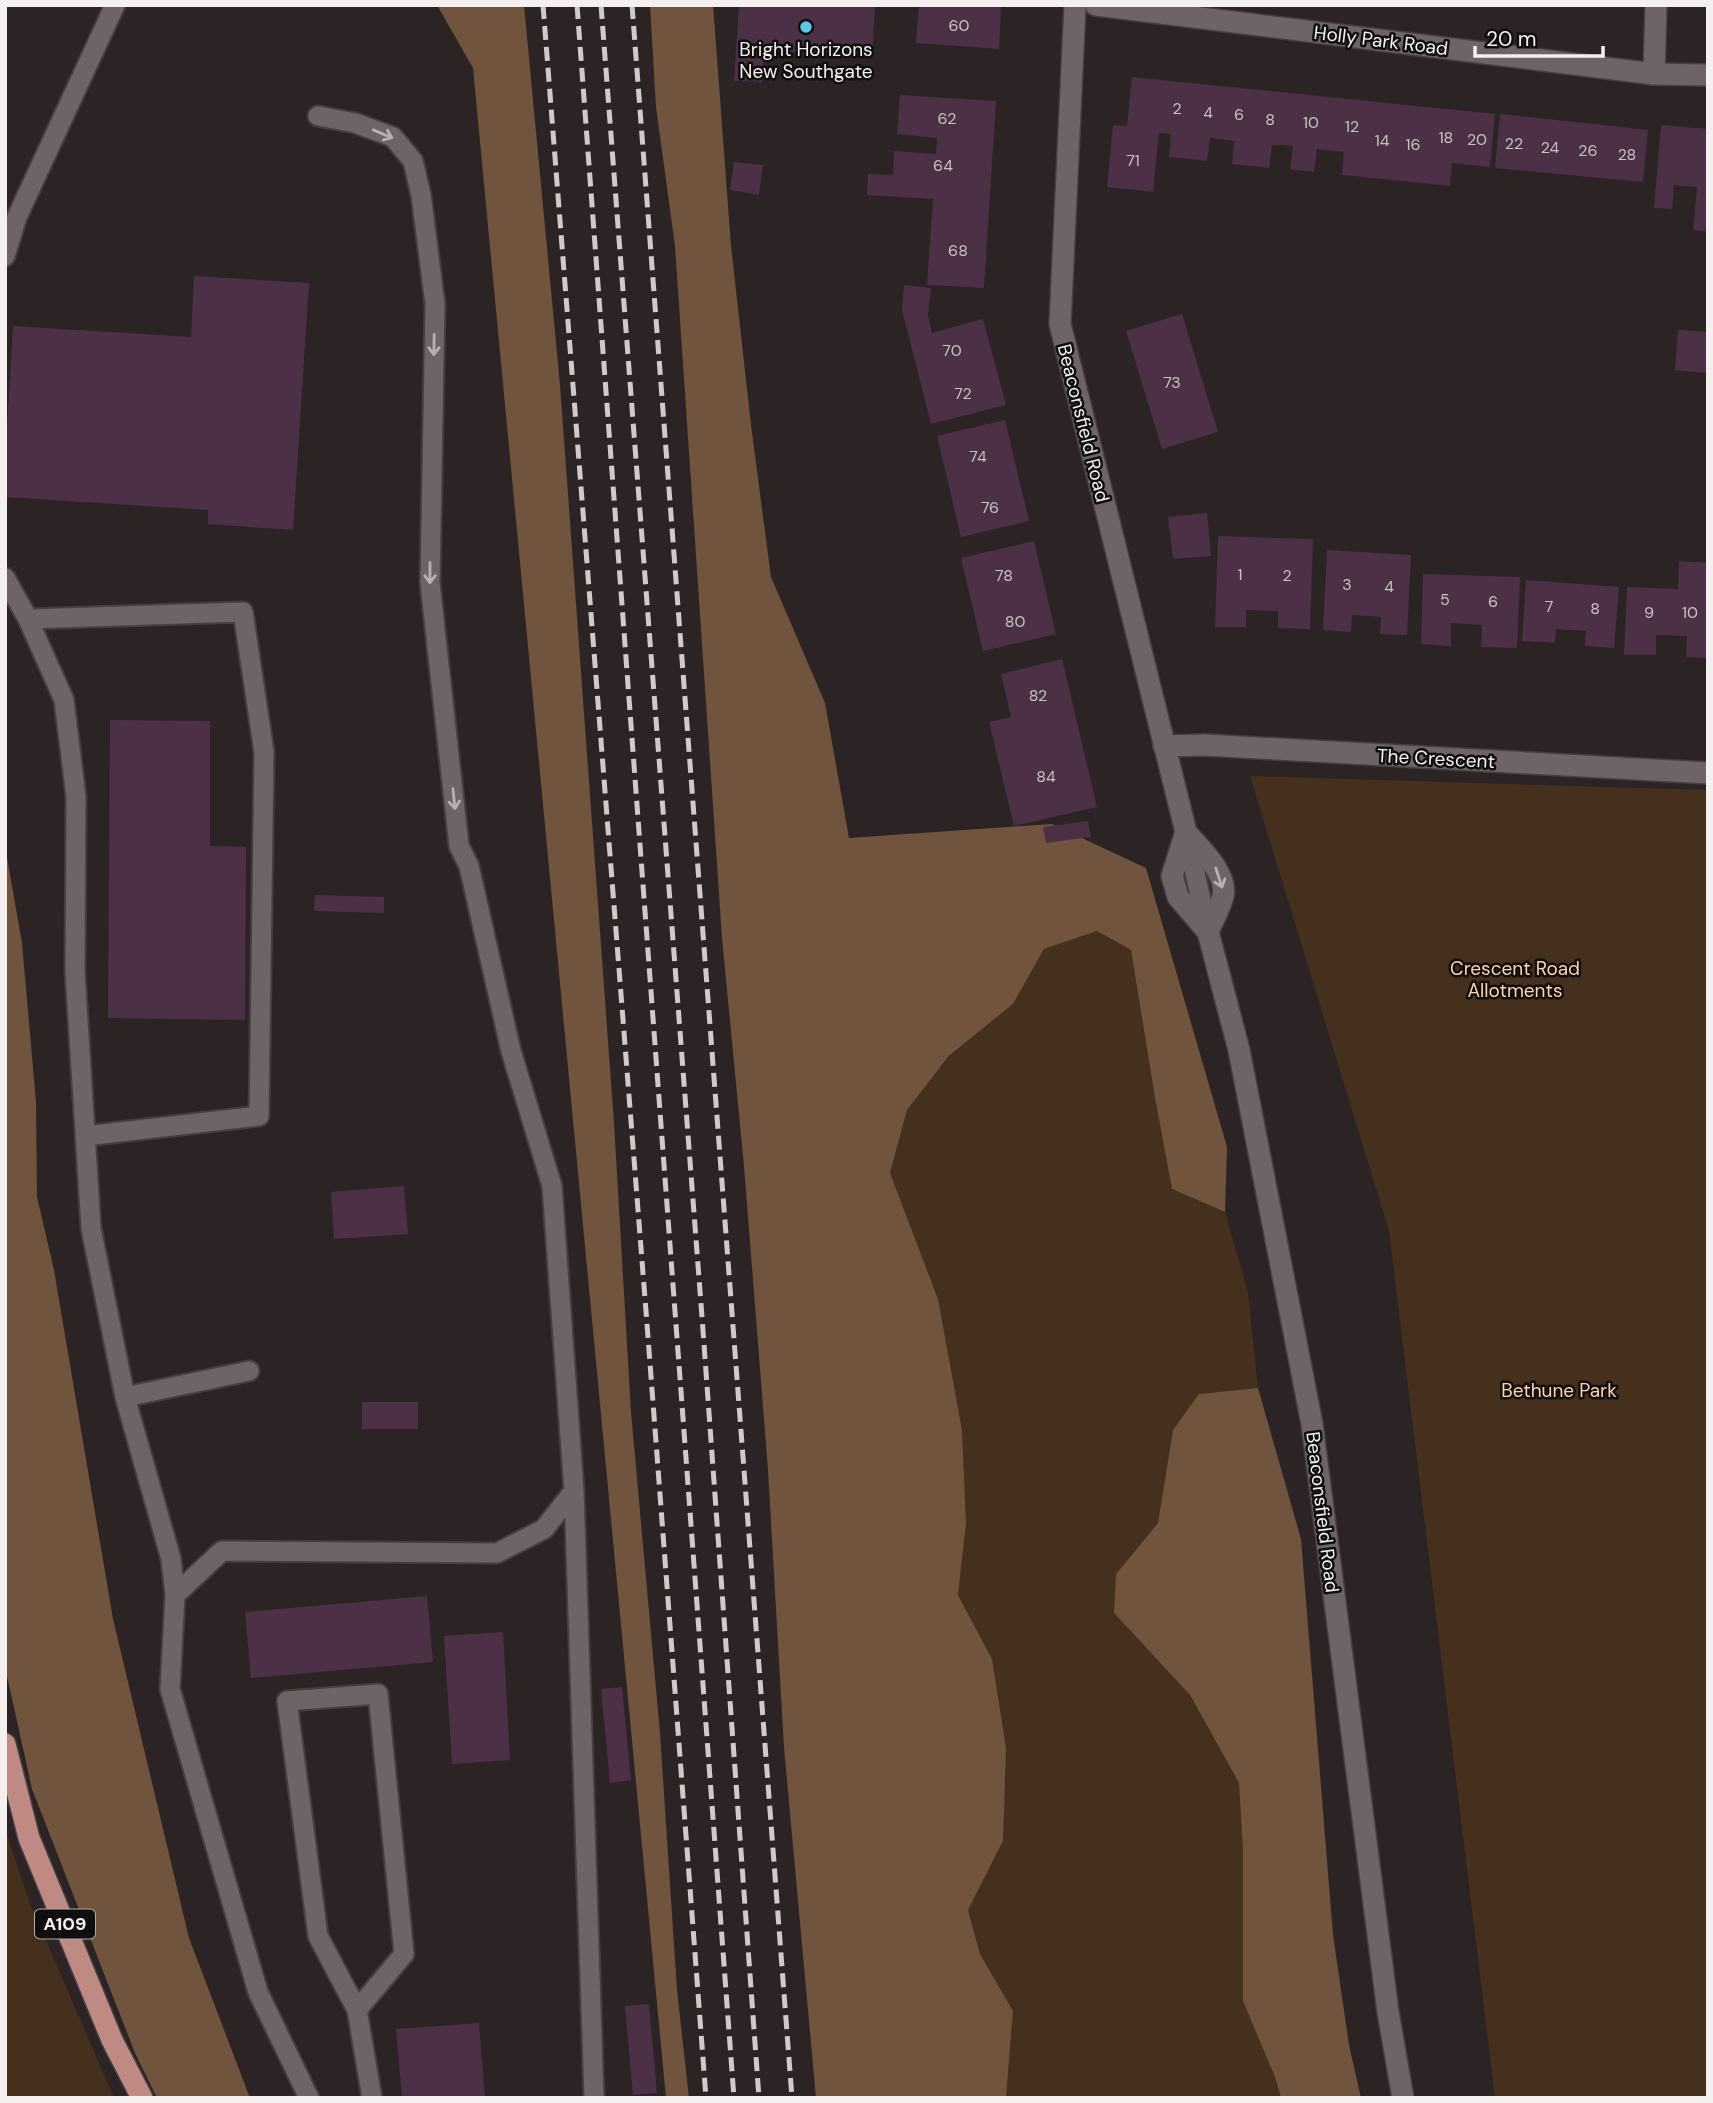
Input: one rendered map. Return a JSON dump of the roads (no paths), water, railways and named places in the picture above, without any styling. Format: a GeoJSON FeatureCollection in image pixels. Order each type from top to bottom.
{"type":"FeatureCollection","features":[{"type":"Feature","properties":{"kind":"main road","name":"A109"},"geometry":{"type":"LineString","coordinates":[[5,1744],[29,1838],[112,2040],[142,2098]]}},
{"type":"Feature","properties":{"kind":"street","name":"Beaconsfield Road"},"geometry":{"type":"LineString","coordinates":[[1075,5],[1059,324],[1186,832],[1218,869],[1221,881],[1224,894],[1208,932]]}},
{"type":"Feature","properties":{"kind":"street","name":"Holly Park Road"},"geometry":{"type":"LineString","coordinates":[[1096,5],[1654,74],[1708,75]]}},
{"type":"Feature","properties":{"kind":"street"},"geometry":{"type":"LineString","coordinates":[[1654,74],[1656,5]]}},
{"type":"Feature","properties":{"kind":"street","name":"The Crescent"},"geometry":{"type":"LineString","coordinates":[[1164,746],[1205,745],[1708,773]]}},
{"type":"Feature","properties":{"kind":"street","name":"Beaconsfield Road"},"geometry":{"type":"LineString","coordinates":[[1186,832],[1172,876],[1178,897],[1208,932],[1239,1050],[1312,1424],[1388,2012],[1403,2098]]}},
{"type":"Feature","properties":{"kind":"lane"},"geometry":{"type":"LineString","coordinates":[[5,256],[17,217],[115,5]]}},
{"type":"Feature","properties":{"kind":"lane"},"geometry":{"type":"LineString","coordinates":[[318,116],[355,122],[393,137],[413,161],[421,195],[435,304],[430,583],[459,846],[470,866],[511,1051],[552,1186],[574,1490],[594,2098]]}},
{"type":"Feature","properties":{"kind":"lane"},"geometry":{"type":"LineString","coordinates":[[5,578],[28,619],[64,700],[76,797],[75,972],[91,1228],[125,1397],[171,1559],[175,1595],[170,1689],[258,1992],[309,2098]]}},
{"type":"Feature","properties":{"kind":"lane"},"geometry":{"type":"LineString","coordinates":[[28,619],[243,612],[264,752],[258,1116],[85,1136]]}},
{"type":"Feature","properties":{"kind":"lane"},"geometry":{"type":"LineString","coordinates":[[125,1397],[249,1371]]}},
{"type":"Feature","properties":{"kind":"lane"},"geometry":{"type":"LineString","coordinates":[[175,1595],[222,1551],[497,1553],[544,1529],[574,1490]]}},
{"type":"Feature","properties":{"kind":"lane"},"geometry":{"type":"LineString","coordinates":[[357,2010],[404,1954],[378,1694],[288,1701],[317,1936],[357,2010],[372,2098]]}},
{"type":"Feature","properties":{"kind":"railway"},"geometry":{"type":"LineString","coordinates":[[543,5],[706,2098]]}},
{"type":"Feature","properties":{"kind":"railway"},"geometry":{"type":"LineString","coordinates":[[577,5],[734,2098]]}},
{"type":"Feature","properties":{"kind":"railway"},"geometry":{"type":"LineString","coordinates":[[601,5],[759,2098]]}},
{"type":"Feature","properties":{"kind":"railway"},"geometry":{"type":"LineString","coordinates":[[632,5],[792,2098]]}},
{"type":"Feature","properties":{"kind":"place","name":"Bright Horizons New Southgate"},"geometry":{"type":"Point","coordinates":[806,27]}},
{"type":"Feature","properties":{"kind":"park label","name":"Crescent Road Allotments"},"geometry":{"type":"Point","coordinates":[1515,979]}},
{"type":"Feature","properties":{"kind":"park label","name":"Bethune Park"},"geometry":{"type":"Point","coordinates":[1559,1390]}}]}
